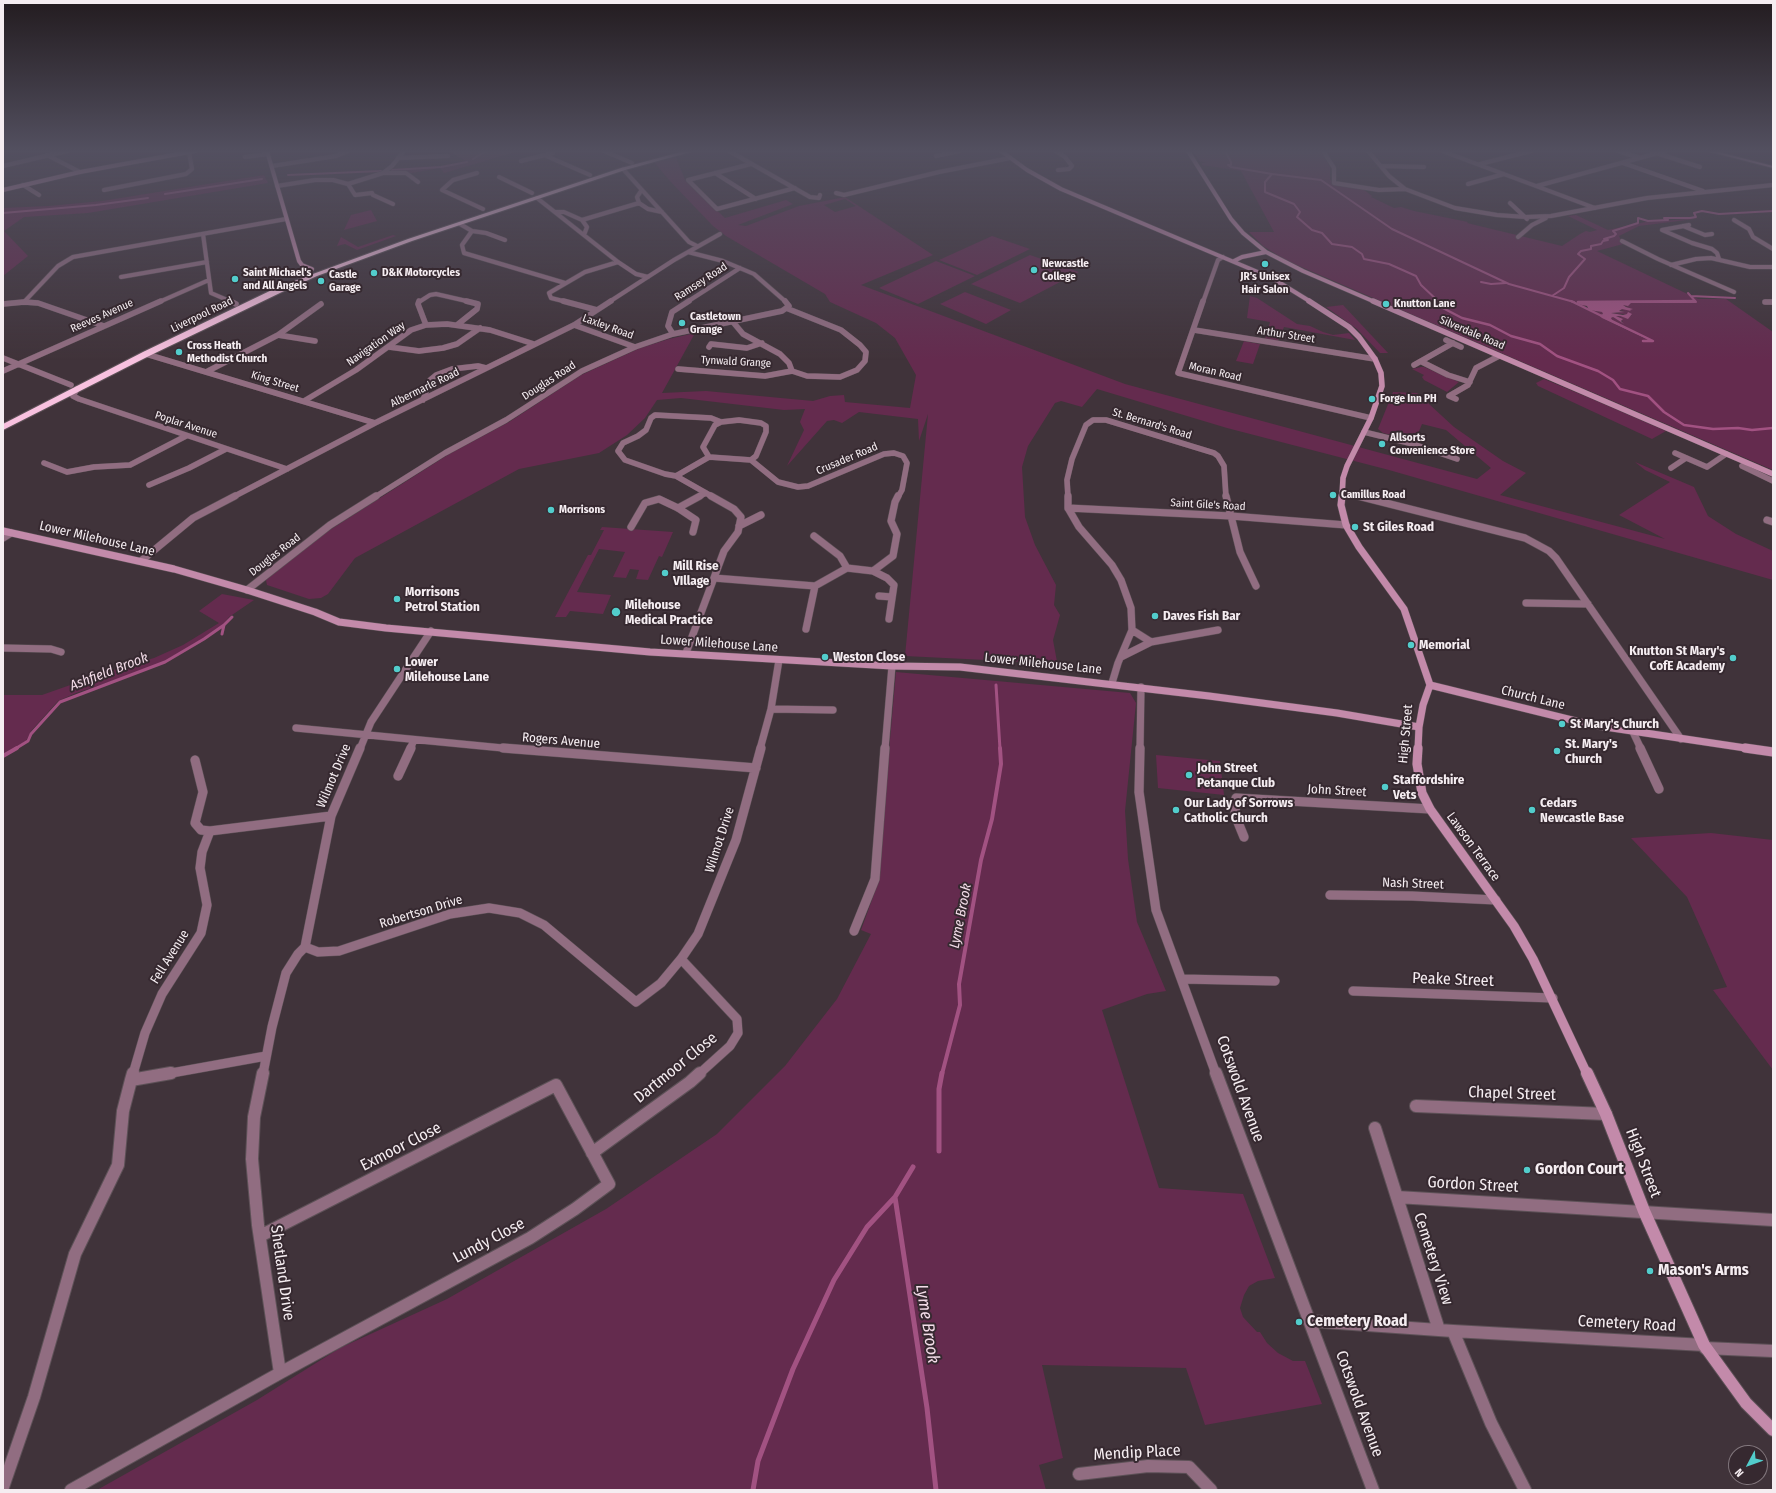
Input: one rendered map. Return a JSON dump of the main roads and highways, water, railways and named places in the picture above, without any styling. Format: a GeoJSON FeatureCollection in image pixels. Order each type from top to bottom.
{"type":"FeatureCollection","features":[{"type":"Feature","properties":{"kind":"highway","name":"Liverpool Road"},"geometry":{"type":"LineString","coordinates":[[3,428],[74,387],[236,304],[315,272],[451,221]]}},
{"type":"Feature","properties":{"kind":"highway","name":"Liverpool Road"},"geometry":{"type":"LineString","coordinates":[[3,420],[146,354],[315,272],[468,221]]}},
{"type":"Feature","properties":{"kind":"main road"},"geometry":{"type":"LineString","coordinates":[[287,221],[299,261],[302,265],[315,272]]}},
{"type":"Feature","properties":{"kind":"main road"},"geometry":{"type":"LineString","coordinates":[[1136,221],[1272,278],[1349,327],[1359,337],[1375,359],[1381,372],[1382,386],[1371,418],[1351,461],[1347,466],[1343,478],[1341,505],[1346,525],[1359,547],[1404,609],[1430,685]]}},
{"type":"Feature","properties":{"kind":"main road","name":"Silverdale Road"},"geometry":{"type":"LineString","coordinates":[[1232,221],[1242,233],[1266,252],[1304,271],[1726,454],[1744,464],[1773,474]]}},
{"type":"Feature","properties":{"kind":"main road"},"geometry":{"type":"LineString","coordinates":[[1234,261],[1242,257],[1266,252]]}},
{"type":"Feature","properties":{"kind":"main road","name":"Lower Milehouse Lane"},"geometry":{"type":"LineString","coordinates":[[3,531],[141,561],[246,590],[315,612],[339,622],[386,628],[634,651],[892,666],[986,669],[1112,683],[1337,713],[1419,727]]}},
{"type":"Feature","properties":{"kind":"main road","name":"High Street"},"geometry":{"type":"LineString","coordinates":[[1430,685],[1423,705],[1419,727],[1417,764],[1422,793],[1430,809]]}},
{"type":"Feature","properties":{"kind":"main road","name":"Church Lane"},"geometry":{"type":"LineString","coordinates":[[1430,685],[1592,724],[1633,732],[1773,752]]}},
{"type":"Feature","properties":{"kind":"main road","name":"Lawson Terrace"},"geometry":{"type":"LineString","coordinates":[[1430,809],[1496,900]]}},
{"type":"Feature","properties":{"kind":"main road","name":"High Street"},"geometry":{"type":"LineString","coordinates":[[1496,900],[1525,946],[1553,998],[1606,1114],[1644,1211],[1704,1346],[1746,1403],[1773,1430]]}},
{"type":"Feature","properties":{"kind":"waterway"},"geometry":{"type":"LineString","coordinates":[[1301,221],[1312,230],[1322,233],[1332,244],[1352,247],[1362,254],[1364,259],[1389,264],[1416,276],[1421,285],[1439,302]]}},
{"type":"Feature","properties":{"kind":"waterway"},"geometry":{"type":"LineString","coordinates":[[1380,221],[1392,229],[1509,284],[1552,296]]}},
{"type":"Feature","properties":{"kind":"waterway"},"geometry":{"type":"LineString","coordinates":[[1552,296],[1564,288],[1569,277],[1585,259],[1578,254],[1581,251],[1591,249],[1591,246],[1601,244],[1603,241],[1608,240],[1604,239],[1616,234],[1613,231],[1638,223],[1638,221]]}},
{"type":"Feature","properties":{"kind":"waterway"},"geometry":{"type":"LineString","coordinates":[[1647,221],[1655,221]]}},
{"type":"Feature","properties":{"kind":"waterway"},"geometry":{"type":"LineString","coordinates":[[1481,282],[1491,284],[1506,283]]}},
{"type":"Feature","properties":{"kind":"waterway"},"geometry":{"type":"LineString","coordinates":[[1688,293],[1696,302],[1578,302],[1695,301]]}},
{"type":"Feature","properties":{"kind":"waterway"},"geometry":{"type":"LineString","coordinates":[[1552,296],[1572,301]]}},
{"type":"Feature","properties":{"kind":"waterway"},"geometry":{"type":"LineString","coordinates":[[1691,296],[1735,298]]}},
{"type":"Feature","properties":{"kind":"waterway"},"geometry":{"type":"LineString","coordinates":[[1572,301],[1653,341],[1643,341]]}},
{"type":"Feature","properties":{"kind":"waterway"},"geometry":{"type":"LineString","coordinates":[[1439,302],[1441,307],[1462,318],[1490,325],[1511,336],[1540,344],[1557,356],[1598,371],[1613,380],[1620,389],[1648,396],[1664,412],[1684,425],[1713,429],[1738,428],[1752,430],[1773,428]]}},
{"type":"Feature","properties":{"kind":"waterway","name":"Ashfield Brook"},"geometry":{"type":"LineString","coordinates":[[224,625],[232,617]]}},
{"type":"Feature","properties":{"kind":"waterway","name":"Ashfield Brook"},"geometry":{"type":"LineString","coordinates":[[15,749],[28,741],[31,734],[60,702],[165,662],[204,639],[224,625]]}},
{"type":"Feature","properties":{"kind":"waterway","name":"Ashfield Brook"},"geometry":{"type":"LineString","coordinates":[[222,634],[224,625]]}},
{"type":"Feature","properties":{"kind":"waterway","name":"Lyme Brook"},"geometry":{"type":"LineString","coordinates":[[996,685],[1000,749]]}},
{"type":"Feature","properties":{"kind":"waterway","name":"Ashfield Brook"},"geometry":{"type":"LineString","coordinates":[[3,756],[17,748]]}},
{"type":"Feature","properties":{"kind":"waterway","name":"Lyme Brook"},"geometry":{"type":"LineString","coordinates":[[942,1074],[960,1005],[959,984],[981,860],[992,819],[1001,764],[1000,748]]}},
{"type":"Feature","properties":{"kind":"waterway","name":"Lyme Brook"},"geometry":{"type":"LineString","coordinates":[[939,1151],[939,1089],[942,1073]]}},
{"type":"Feature","properties":{"kind":"waterway","name":"Lyme Brook"},"geometry":{"type":"LineString","coordinates":[[895,1197],[913,1167]]}},
{"type":"Feature","properties":{"kind":"waterway"},"geometry":{"type":"LineString","coordinates":[[753,1490],[758,1461],[793,1369],[834,1280],[867,1227],[895,1197]]}},
{"type":"Feature","properties":{"kind":"waterway","name":"Lyme Brook"},"geometry":{"type":"LineString","coordinates":[[895,1197],[927,1408],[936,1490]]}},
{"type":"Feature","properties":{"kind":"place","name":"JR's Unisex Hair Salon"},"geometry":{"type":"Point","coordinates":[1265,264]}},
{"type":"Feature","properties":{"kind":"place","name":"Newcastle College"},"geometry":{"type":"Point","coordinates":[1034,270]}},
{"type":"Feature","properties":{"kind":"place","name":"D&K Motorcycles"},"geometry":{"type":"Point","coordinates":[374,273]}},
{"type":"Feature","properties":{"kind":"place","name":"Saint Michael's and All Angels"},"geometry":{"type":"Point","coordinates":[235,279]}},
{"type":"Feature","properties":{"kind":"place","name":"Castle Garage"},"geometry":{"type":"Point","coordinates":[321,281]}},
{"type":"Feature","properties":{"kind":"place","name":"Knutton Lane"},"geometry":{"type":"Point","coordinates":[1386,304]}},
{"type":"Feature","properties":{"kind":"place","name":"Castletown Grange"},"geometry":{"type":"Point","coordinates":[682,323]}},
{"type":"Feature","properties":{"kind":"place","name":"Cross Heath Methodist Church"},"geometry":{"type":"Point","coordinates":[179,352]}},
{"type":"Feature","properties":{"kind":"place","name":"Forge Inn PH"},"geometry":{"type":"Point","coordinates":[1372,399]}},
{"type":"Feature","properties":{"kind":"place","name":"Allsorts Convenience Store"},"geometry":{"type":"Point","coordinates":[1382,444]}},
{"type":"Feature","properties":{"kind":"place","name":"Camillus Road"},"geometry":{"type":"Point","coordinates":[1333,495]}},
{"type":"Feature","properties":{"kind":"place","name":"Morrisons"},"geometry":{"type":"Point","coordinates":[551,510]}},
{"type":"Feature","properties":{"kind":"place","name":"St Giles Road"},"geometry":{"type":"Point","coordinates":[1355,527]}},
{"type":"Feature","properties":{"kind":"place","name":"Mill Rise VIllage"},"geometry":{"type":"Point","coordinates":[665,573]}},
{"type":"Feature","properties":{"kind":"place","name":"Morrisons Petrol Station"},"geometry":{"type":"Point","coordinates":[397,599]}},
{"type":"Feature","properties":{"kind":"place","name":"Milehouse Medical Practice"},"geometry":{"type":"Point","coordinates":[616,612]}},
{"type":"Feature","properties":{"kind":"place","name":"Daves Fish Bar"},"geometry":{"type":"Point","coordinates":[1155,616]}},
{"type":"Feature","properties":{"kind":"place","name":"Memorial"},"geometry":{"type":"Point","coordinates":[1411,645]}},
{"type":"Feature","properties":{"kind":"place","name":"Weston Close"},"geometry":{"type":"Point","coordinates":[825,657]}},
{"type":"Feature","properties":{"kind":"place","name":"Knutton St Mary's CofE Academy"},"geometry":{"type":"Point","coordinates":[1733,658]}},
{"type":"Feature","properties":{"kind":"place","name":"Lower Milehouse Lane"},"geometry":{"type":"Point","coordinates":[397,669]}},
{"type":"Feature","properties":{"kind":"place","name":"St Mary's Church"},"geometry":{"type":"Point","coordinates":[1562,724]}},
{"type":"Feature","properties":{"kind":"place","name":"St. Mary's Church"},"geometry":{"type":"Point","coordinates":[1557,751]}},
{"type":"Feature","properties":{"kind":"place","name":"John Street Petanque Club"},"geometry":{"type":"Point","coordinates":[1189,775]}},
{"type":"Feature","properties":{"kind":"place","name":"Staffordshire Vets"},"geometry":{"type":"Point","coordinates":[1385,787]}},
{"type":"Feature","properties":{"kind":"place","name":"Our Lady of Sorrows Catholic Church"},"geometry":{"type":"Point","coordinates":[1176,810]}},
{"type":"Feature","properties":{"kind":"place","name":"Cedars Newcastle Base"},"geometry":{"type":"Point","coordinates":[1532,810]}},
{"type":"Feature","properties":{"kind":"place","name":"Gordon Court"},"geometry":{"type":"Point","coordinates":[1527,1170]}},
{"type":"Feature","properties":{"kind":"place","name":"Mason's Arms"},"geometry":{"type":"Point","coordinates":[1650,1271]}},
{"type":"Feature","properties":{"kind":"place","name":"Cemetery Road"},"geometry":{"type":"Point","coordinates":[1299,1322]}}]}
